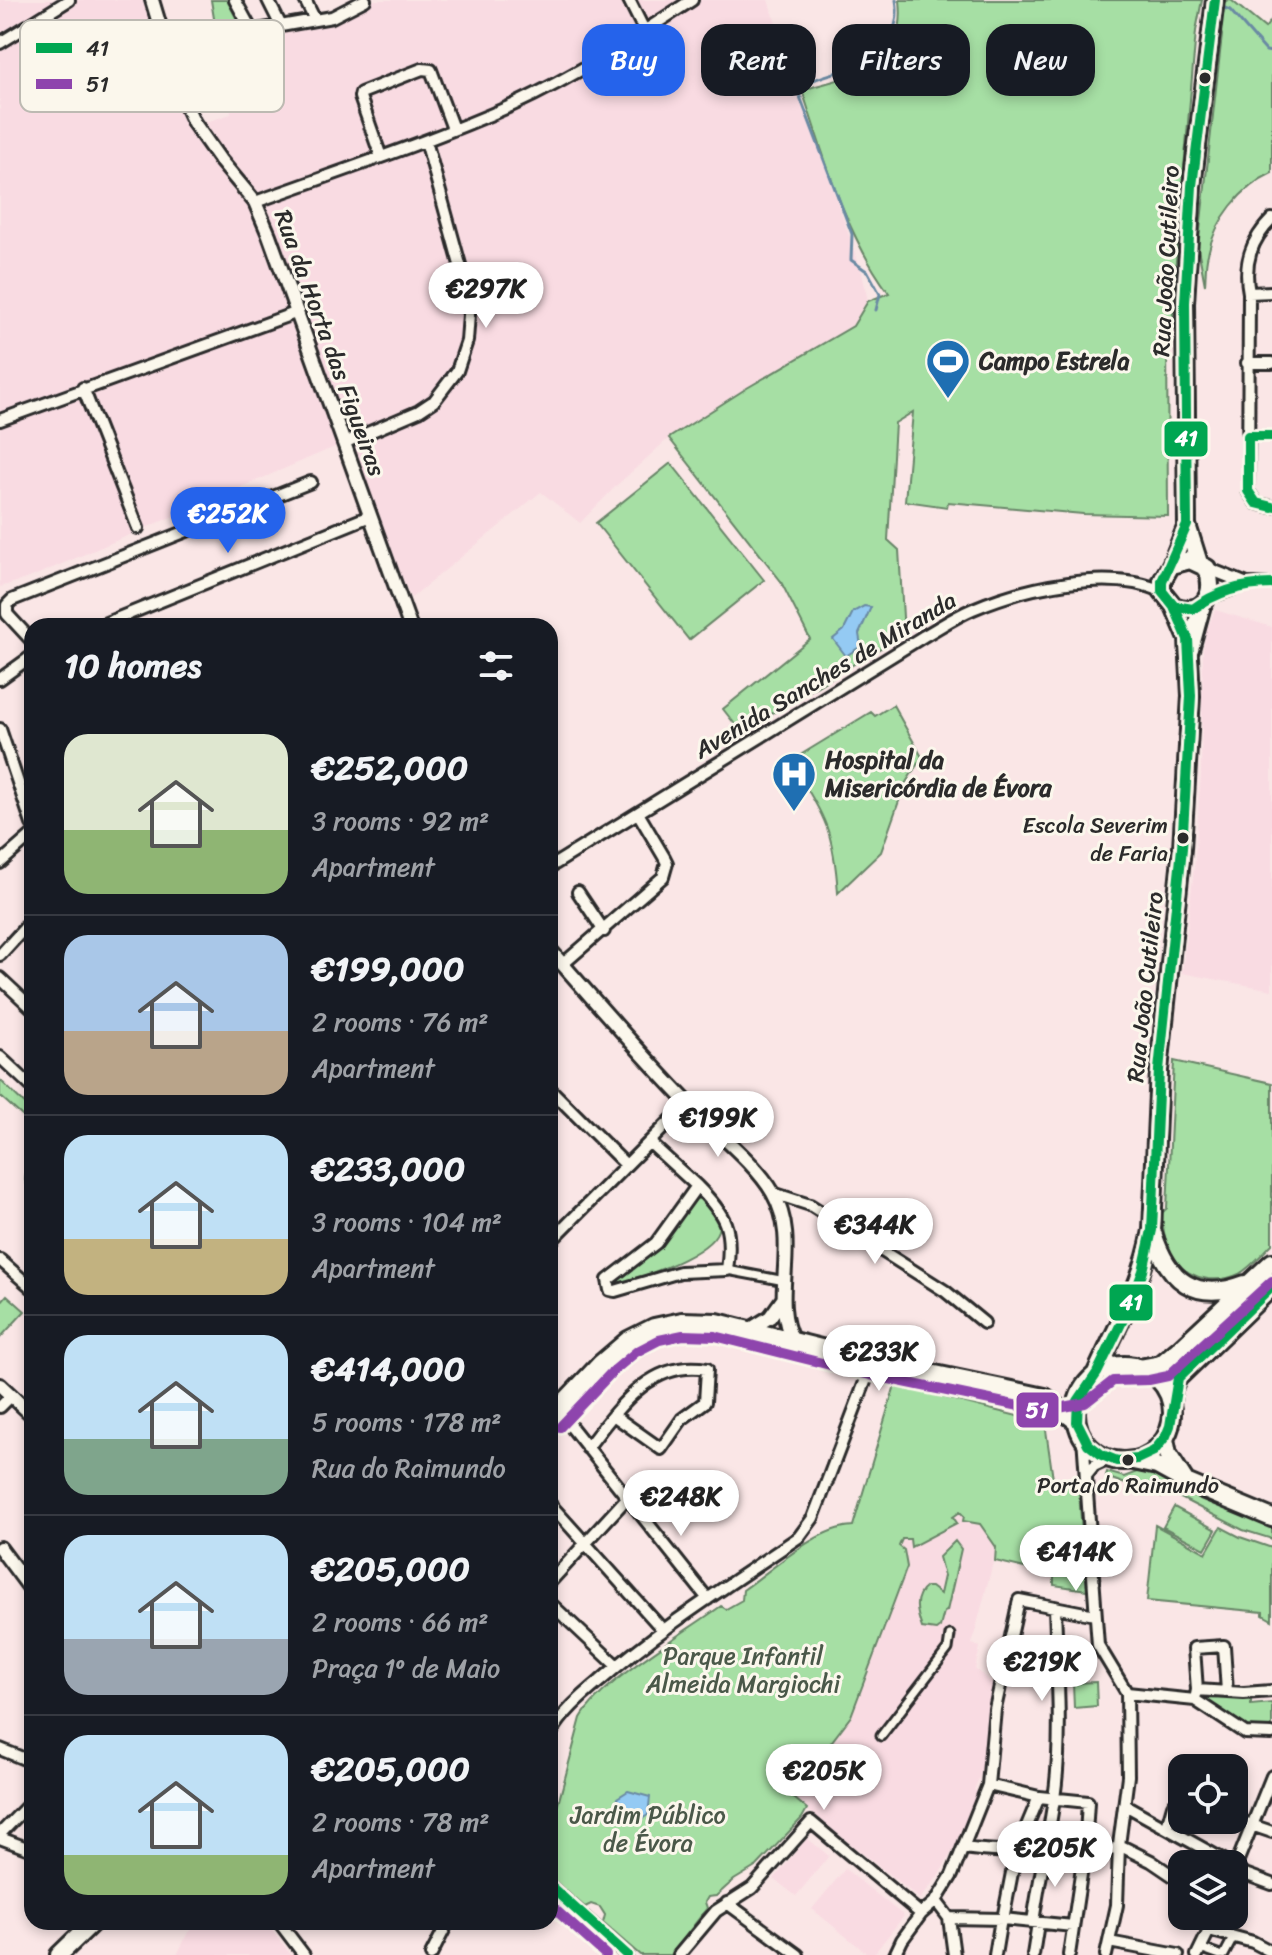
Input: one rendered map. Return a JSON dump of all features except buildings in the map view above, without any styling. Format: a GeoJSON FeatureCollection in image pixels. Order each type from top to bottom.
{"type":"FeatureCollection","features":[{"type":"Feature","properties":{"kind":"main road","name":"Rua João Cutileiro"},"geometry":{"type":"LineString","coordinates":[[1095,1375],[1143,1272],[1152,1230],[1159,1070],[1183,838],[1190,651],[1211,588],[1187,525],[1185,303],[1192,186],[1214,5]]}},
{"type":"Feature","properties":{"kind":"main road","name":"Rua João Cutileiro"},"geometry":{"type":"LineString","coordinates":[[1187,525],[1168,568],[1162,591],[1174,606],[1190,651]]}},
{"type":"Feature","properties":{"kind":"main road"},"geometry":{"type":"LineString","coordinates":[[1168,568],[1180,560],[1203,565]]}},
{"type":"Feature","properties":{"kind":"main road"},"geometry":{"type":"LineString","coordinates":[[1174,606],[1193,609],[1205,601]]}},
{"type":"Feature","properties":{"kind":"main road"},"geometry":{"type":"LineString","coordinates":[[1152,1230],[1169,1270],[1190,1287],[1219,1292],[1250,1282]]}},
{"type":"Feature","properties":{"kind":"main road"},"geometry":{"type":"LineString","coordinates":[[1080,1430],[1078,1399],[1095,1375],[1118,1366],[1161,1364],[1272,1262]]}},
{"type":"Feature","properties":{"kind":"main road"},"geometry":{"type":"LineString","coordinates":[[1131,1461],[1145,1457],[1165,1439],[1172,1414],[1173,1389],[1178,1378],[1272,1287]]}},
{"type":"Feature","properties":{"kind":"main road"},"geometry":{"type":"LineString","coordinates":[[558,1409],[612,1352],[641,1332],[682,1321],[717,1322],[873,1361],[1045,1397],[1083,1389]]}},
{"type":"Feature","properties":{"kind":"main road"},"geometry":{"type":"LineString","coordinates":[[1120,1323],[1121,1351],[1134,1367],[1159,1381],[1171,1402]]}},
{"type":"Feature","properties":{"kind":"main road"},"geometry":{"type":"LineString","coordinates":[[1045,1397],[1080,1430],[1099,1454],[1109,1459],[1157,1466],[1188,1483],[1272,1518]]}},
{"type":"Feature","properties":{"kind":"main road"},"geometry":{"type":"LineString","coordinates":[[1165,1439],[1174,1466],[1188,1483]]}},
{"type":"Feature","properties":{"kind":"main road"},"geometry":{"type":"LineString","coordinates":[[59,1955],[86,1930]]}},
{"type":"Feature","properties":{"kind":"main road"},"geometry":{"type":"LineString","coordinates":[[68,1955],[87,1930]]}},
{"type":"Feature","properties":{"kind":"street"},"geometry":{"type":"LineString","coordinates":[[37,20],[69,0]]}},
{"type":"Feature","properties":{"kind":"street","name":"Rua da Horta das Figueiras"},"geometry":{"type":"LineString","coordinates":[[152,0],[158,20]]}},
{"type":"Feature","properties":{"kind":"street"},"geometry":{"type":"LineString","coordinates":[[235,0],[246,20]]}},
{"type":"Feature","properties":{"kind":"street"},"geometry":{"type":"LineString","coordinates":[[268,0],[278,20]]}},
{"type":"Feature","properties":{"kind":"street"},"geometry":{"type":"LineString","coordinates":[[305,0],[315,20]]}},
{"type":"Feature","properties":{"kind":"street"},"geometry":{"type":"LineString","coordinates":[[284,25],[332,17],[365,0]]}},
{"type":"Feature","properties":{"kind":"street"},"geometry":{"type":"LineString","coordinates":[[629,0],[641,24]]}},
{"type":"Feature","properties":{"kind":"street"},"geometry":{"type":"LineString","coordinates":[[657,24],[692,0]]}},
{"type":"Feature","properties":{"kind":"street"},"geometry":{"type":"LineString","coordinates":[[0,43],[20,31]]}},
{"type":"Feature","properties":{"kind":"street"},"geometry":{"type":"LineString","coordinates":[[255,202],[426,141],[555,84],[582,68]]}},
{"type":"Feature","properties":{"kind":"street"},"geometry":{"type":"LineString","coordinates":[[381,157],[360,97],[365,90],[422,69],[431,70],[453,129]]}},
{"type":"Feature","properties":{"kind":"street","name":"Rua da Horta das Figueiras"},"geometry":{"type":"LineString","coordinates":[[189,112],[220,160],[255,202],[298,312],[407,618]]}},
{"type":"Feature","properties":{"kind":"street"},"geometry":{"type":"LineString","coordinates":[[344,443],[419,411],[434,401],[457,371],[467,341],[470,301],[426,141]]}},
{"type":"Feature","properties":{"kind":"street"},"geometry":{"type":"LineString","coordinates":[[1272,219],[1258,236],[1245,273],[1249,293],[1248,491],[1256,503],[1272,507]]}},
{"type":"Feature","properties":{"kind":"street"},"geometry":{"type":"LineString","coordinates":[[1249,293],[1272,292]]}},
{"type":"Feature","properties":{"kind":"street"},"geometry":{"type":"LineString","coordinates":[[0,420],[298,312]]}},
{"type":"Feature","properties":{"kind":"street"},"geometry":{"type":"LineString","coordinates":[[1247,363],[1272,363]]}},
{"type":"Feature","properties":{"kind":"street"},"geometry":{"type":"LineString","coordinates":[[83,388],[138,528]]}},
{"type":"Feature","properties":{"kind":"street"},"geometry":{"type":"LineString","coordinates":[[1248,436],[1272,436]]}},
{"type":"Feature","properties":{"kind":"street"},"geometry":{"type":"LineString","coordinates":[[24,632],[7,614],[7,605],[12,600],[311,482]]}},
{"type":"Feature","properties":{"kind":"street"},"geometry":{"type":"LineString","coordinates":[[119,618],[370,516]]}},
{"type":"Feature","properties":{"kind":"street"},"geometry":{"type":"LineString","coordinates":[[1203,565],[1247,584]]}},
{"type":"Feature","properties":{"kind":"street","name":"Avenida Sanches de Miranda"},"geometry":{"type":"LineString","coordinates":[[1142,582],[1168,568]]}},
{"type":"Feature","properties":{"kind":"street","name":"Avenida Sanches de Miranda"},"geometry":{"type":"LineString","coordinates":[[558,862],[974,608],[1018,592],[1088,581],[1142,582],[1162,591]]}},
{"type":"Feature","properties":{"kind":"street"},"geometry":{"type":"LineString","coordinates":[[1205,601],[1247,584],[1272,584]]}},
{"type":"Feature","properties":{"kind":"street"},"geometry":{"type":"LineString","coordinates":[[0,679],[24,661]]}},
{"type":"Feature","properties":{"kind":"street"},"geometry":{"type":"LineString","coordinates":[[0,729],[24,800]]}},
{"type":"Feature","properties":{"kind":"street"},"geometry":{"type":"LineString","coordinates":[[563,964],[604,931],[666,871],[664,857],[638,813]]}},
{"type":"Feature","properties":{"kind":"street"},"geometry":{"type":"LineString","coordinates":[[0,863],[24,842]]}},
{"type":"Feature","properties":{"kind":"street"},"geometry":{"type":"LineString","coordinates":[[578,892],[604,931]]}},
{"type":"Feature","properties":{"kind":"street"},"geometry":{"type":"LineString","coordinates":[[0,955],[24,929]]}},
{"type":"Feature","properties":{"kind":"street"},"geometry":{"type":"LineString","coordinates":[[558,959],[773,1193],[786,1234],[784,1318],[793,1341]]}},
{"type":"Feature","properties":{"kind":"street"},"geometry":{"type":"LineString","coordinates":[[0,978],[24,1000]]}},
{"type":"Feature","properties":{"kind":"street"},"geometry":{"type":"LineString","coordinates":[[0,1057],[24,1080]]}},
{"type":"Feature","properties":{"kind":"street"},"geometry":{"type":"LineString","coordinates":[[558,1097],[626,1165]]}},
{"type":"Feature","properties":{"kind":"street"},"geometry":{"type":"LineString","coordinates":[[558,1234],[688,1103]]}},
{"type":"Feature","properties":{"kind":"street"},"geometry":{"type":"LineString","coordinates":[[649,1142],[720,1210],[730,1235],[727,1270]]}},
{"type":"Feature","properties":{"kind":"street"},"geometry":{"type":"LineString","coordinates":[[697,1186],[668,1230],[645,1253],[608,1280],[608,1286],[615,1291],[680,1272],[727,1270],[785,1281]]}},
{"type":"Feature","properties":{"kind":"street"},"geometry":{"type":"LineString","coordinates":[[773,1193],[810,1205],[945,1291],[984,1323]]}},
{"type":"Feature","properties":{"kind":"street"},"geometry":{"type":"LineString","coordinates":[[0,1260],[24,1281]]}},
{"type":"Feature","properties":{"kind":"street"},"geometry":{"type":"LineString","coordinates":[[749,1330],[770,1317],[783,1299]]}},
{"type":"Feature","properties":{"kind":"street"},"geometry":{"type":"LineString","coordinates":[[774,1336],[773,1322],[783,1299]]}},
{"type":"Feature","properties":{"kind":"street"},"geometry":{"type":"LineString","coordinates":[[558,1722],[617,1666],[663,1630],[799,1537],[813,1518],[873,1361]]}},
{"type":"Feature","properties":{"kind":"street"},"geometry":{"type":"LineString","coordinates":[[587,1448],[613,1415],[656,1375],[691,1366],[707,1369],[708,1398],[682,1419],[661,1449],[613,1415]]}},
{"type":"Feature","properties":{"kind":"street"},"geometry":{"type":"LineString","coordinates":[[0,1385],[24,1408]]}},
{"type":"Feature","properties":{"kind":"street"},"geometry":{"type":"LineString","coordinates":[[0,1407],[11,1396]]}},
{"type":"Feature","properties":{"kind":"street"},"geometry":{"type":"LineString","coordinates":[[558,1417],[587,1448],[708,1599]]}},
{"type":"Feature","properties":{"kind":"street"},"geometry":{"type":"LineString","coordinates":[[1080,1430],[1100,1653],[1127,1693],[1128,1776],[1119,1847],[1117,1905],[1106,1955]]}},
{"type":"Feature","properties":{"kind":"street"},"geometry":{"type":"LineString","coordinates":[[1086,1476],[1094,1466],[1109,1459]]}},
{"type":"Feature","properties":{"kind":"street"},"geometry":{"type":"LineString","coordinates":[[558,1573],[627,1498]]}},
{"type":"Feature","properties":{"kind":"street"},"geometry":{"type":"LineString","coordinates":[[558,1513],[663,1630]]}},
{"type":"Feature","properties":{"kind":"street"},"geometry":{"type":"LineString","coordinates":[[0,1548],[24,1580]]}},
{"type":"Feature","properties":{"kind":"street"},"geometry":{"type":"LineString","coordinates":[[895,1955],[921,1914],[936,1901],[964,1848],[988,1785],[995,1709],[1019,1600],[1095,1615]]}},
{"type":"Feature","properties":{"kind":"street"},"geometry":{"type":"LineString","coordinates":[[1033,1955],[1044,1851],[1054,1799],[1059,1721],[1055,1607]]}},
{"type":"Feature","properties":{"kind":"street"},"geometry":{"type":"LineString","coordinates":[[558,1611],[617,1666]]}},
{"type":"Feature","properties":{"kind":"street"},"geometry":{"type":"LineString","coordinates":[[881,1736],[948,1649],[950,1635]]}},
{"type":"Feature","properties":{"kind":"street"},"geometry":{"type":"LineString","coordinates":[[1227,1692],[1224,1646],[1194,1648],[1196,1695],[1245,1733],[1272,1734]]}},
{"type":"Feature","properties":{"kind":"street"},"geometry":{"type":"LineString","coordinates":[[1127,1693],[1196,1695],[1272,1691]]}},
{"type":"Feature","properties":{"kind":"street"},"geometry":{"type":"LineString","coordinates":[[0,1749],[24,1759]]}},
{"type":"Feature","properties":{"kind":"street"},"geometry":{"type":"LineString","coordinates":[[1241,1850],[1267,1795],[1272,1776]]}},
{"type":"Feature","properties":{"kind":"street"},"geometry":{"type":"LineString","coordinates":[[988,1785],[1039,1797],[1088,1802],[1069,1955]]}},
{"type":"Feature","properties":{"kind":"street"},"geometry":{"type":"LineString","coordinates":[[995,1955],[1016,1852],[1039,1797]]}},
{"type":"Feature","properties":{"kind":"street"},"geometry":{"type":"LineString","coordinates":[[1125,1805],[1206,1850]]}},
{"type":"Feature","properties":{"kind":"street"},"geometry":{"type":"LineString","coordinates":[[24,1810],[0,1836],[24,1846]]}},
{"type":"Feature","properties":{"kind":"street"},"geometry":{"type":"LineString","coordinates":[[679,1955],[716,1911],[752,1888],[811,1822],[921,1914]]}},
{"type":"Feature","properties":{"kind":"street"},"geometry":{"type":"LineString","coordinates":[[1248,1822],[1272,1832]]}},
{"type":"Feature","properties":{"kind":"street"},"geometry":{"type":"LineString","coordinates":[[964,1848],[999,1853],[1084,1853],[1119,1847],[1168,1873]]}},
{"type":"Feature","properties":{"kind":"street"},"geometry":{"type":"LineString","coordinates":[[1248,1873],[1272,1884]]}},
{"type":"Feature","properties":{"kind":"street"},"geometry":{"type":"LineString","coordinates":[[558,1894],[615,1951],[627,1955]]}},
{"type":"Feature","properties":{"kind":"street"},"geometry":{"type":"LineString","coordinates":[[936,1901],[949,1918],[954,1955]]}},
{"type":"Feature","properties":{"kind":"street"},"geometry":{"type":"LineString","coordinates":[[727,1903],[798,1955]]}},
{"type":"Feature","properties":{"kind":"street"},"geometry":{"type":"LineString","coordinates":[[949,1918],[1002,1919],[1073,1926]]}},
{"type":"Feature","properties":{"kind":"street"},"geometry":{"type":"LineString","coordinates":[[285,1930],[304,1955]]}},
{"type":"Feature","properties":{"kind":"street"},"geometry":{"type":"LineString","coordinates":[[431,1955],[444,1930]]}},
{"type":"Feature","properties":{"kind":"street"},"geometry":{"type":"LineString","coordinates":[[1233,1938],[1222,1955],[1199,1951],[1209,1930],[1253,1942],[1272,1952]]}},
{"type":"Feature","properties":{"kind":"street"},"geometry":{"type":"LineString","coordinates":[[1109,1942],[1178,1955]]}},
{"type":"Feature","properties":{"kind":"street"},"geometry":{"type":"LineString","coordinates":[[1245,1955],[1253,1942]]}},
{"type":"Feature","properties":{"kind":"shaded area"},"geometry":{"type":"Polygon","coordinates":[[[0,0],[142,0],[149,20],[20,20],[20,112],[187,112],[200,124],[231,112],[284,112],[284,33],[340,17],[375,0],[768,0],[776,24],[701,24],[701,96],[801,96],[862,273],[868,301],[854,326],[669,438],[580,523],[541,492],[411,598],[344,443],[29,578],[0,587],[0,0]]]}},
{"type":"Feature","properties":{"kind":"shaded area"},"geometry":{"type":"Polygon","coordinates":[[[1215,610],[1272,627],[1272,990],[1182,973],[1201,773],[1203,649],[1215,610]]]}},
{"type":"Feature","properties":{"kind":"shaded area"},"geometry":{"type":"Polygon","coordinates":[[[958,1512],[963,1514],[964,1521],[979,1523],[997,1547],[972,1644],[980,1647],[975,1669],[998,1688],[980,1776],[974,1790],[981,1792],[939,1875],[920,1899],[794,1799],[851,1716],[907,1568],[900,1541],[908,1538],[912,1546],[956,1523],[953,1517],[958,1512]]]}},
{"type":"Feature","properties":{"kind":"shaded area"},"geometry":{"type":"Polygon","coordinates":[[[807,1838],[829,1856],[796,1896],[774,1879],[807,1838]]]}},
{"type":"Feature","properties":{"kind":"shaded area"},"geometry":{"type":"Polygon","coordinates":[[[845,1869],[904,1916],[873,1955],[869,1955],[812,1909],[845,1869]]]}},
{"type":"Feature","properties":{"kind":"shaded area"},"geometry":{"type":"Polygon","coordinates":[[[191,1930],[272,1930],[291,1955],[177,1955],[191,1930]]]}},
{"type":"Feature","properties":{"kind":"green space"},"geometry":{"type":"Polygon","coordinates":[[[211,0],[227,0],[237,20],[214,20],[211,0]]]}},
{"type":"Feature","properties":{"kind":"green space"},"geometry":{"type":"Polygon","coordinates":[[[900,0],[1202,0],[1196,31],[1173,295],[1173,328],[1167,328],[1168,516],[1083,514],[948,502],[947,507],[905,501],[913,412],[895,423],[888,540],[899,550],[904,634],[741,732],[723,709],[810,639],[780,580],[669,438],[853,326],[868,301],[889,293],[848,221],[804,96],[816,96],[816,86],[832,81],[832,96],[970,96],[970,24],[900,24],[900,0]]]}},
{"type":"Feature","properties":{"kind":"green space"},"geometry":{"type":"Polygon","coordinates":[[[1231,0],[1265,28],[1272,19],[1272,173],[1250,187],[1223,217],[1211,241],[1205,285],[1198,248],[1222,35],[1220,29],[1224,1],[1231,0]]]}},
{"type":"Feature","properties":{"kind":"green space"},"geometry":{"type":"Polygon","coordinates":[[[671,463],[764,580],[689,640],[596,523],[671,463]]]}},
{"type":"Feature","properties":{"kind":"green space"},"geometry":{"type":"Polygon","coordinates":[[[893,705],[922,757],[905,784],[881,852],[838,893],[834,855],[826,826],[793,767],[800,762],[797,757],[871,712],[875,716],[893,705]]]}},
{"type":"Feature","properties":{"kind":"green space"},"geometry":{"type":"Polygon","coordinates":[[[1174,1061],[1272,1083],[1272,1244],[1235,1276],[1208,1279],[1186,1271],[1172,1256],[1165,1236],[1162,1213],[1167,1208],[1174,1061]]]}},
{"type":"Feature","properties":{"kind":"green space"},"geometry":{"type":"Polygon","coordinates":[[[0,1080],[24,1103],[24,1118],[0,1096],[0,1080]]]}},
{"type":"Feature","properties":{"kind":"green space"},"geometry":{"type":"Polygon","coordinates":[[[691,1199],[704,1199],[714,1211],[719,1226],[715,1236],[705,1246],[674,1264],[613,1287],[616,1279],[653,1252],[676,1226],[691,1199]]]}},
{"type":"Feature","properties":{"kind":"green space"},"geometry":{"type":"Polygon","coordinates":[[[7,1295],[24,1312],[0,1338],[0,1303],[7,1295]]]}},
{"type":"Feature","properties":{"kind":"green space","name":"Jardim Público de Évora"},"geometry":{"type":"Polygon","coordinates":[[[895,1385],[1045,1423],[1054,1486],[1078,1482],[1082,1531],[1075,1540],[1084,1548],[1087,1590],[1054,1585],[1054,1575],[995,1561],[996,1547],[980,1524],[963,1521],[964,1516],[960,1512],[953,1517],[957,1523],[911,1547],[910,1539],[902,1539],[899,1546],[904,1550],[907,1567],[851,1716],[814,1765],[816,1767],[794,1798],[807,1809],[802,1818],[757,1866],[716,1896],[708,1897],[705,1902],[707,1908],[671,1955],[640,1955],[603,1923],[605,1915],[600,1907],[591,1904],[585,1907],[558,1884],[558,1804],[581,1718],[625,1673],[721,1606],[726,1609],[742,1600],[743,1590],[795,1551],[825,1534],[853,1526],[895,1385]]]}},
{"type":"Feature","properties":{"kind":"green space"},"geometry":{"type":"Polygon","coordinates":[[[1142,1470],[1161,1475],[1272,1525],[1272,1539],[1243,1530],[1169,1492],[1162,1497],[1106,1477],[1107,1472],[1124,1477],[1142,1470]]]}},
{"type":"Feature","properties":{"kind":"green space"},"geometry":{"type":"Polygon","coordinates":[[[1174,1507],[1216,1530],[1205,1549],[1163,1527],[1174,1507]]]}},
{"type":"Feature","properties":{"kind":"green space"},"geometry":{"type":"Polygon","coordinates":[[[1155,1525],[1206,1553],[1221,1527],[1272,1548],[1272,1620],[1263,1612],[1147,1601],[1155,1525]]]}},
{"type":"Feature","properties":{"kind":"green space"},"geometry":{"type":"Polygon","coordinates":[[[955,1541],[961,1549],[947,1611],[936,1630],[922,1628],[917,1601],[926,1587],[940,1594],[944,1576],[939,1557],[955,1541]]]}},
{"type":"Feature","properties":{"kind":"green space"},"geometry":{"type":"Polygon","coordinates":[[[1096,1682],[1097,1706],[1074,1708],[1073,1683],[1096,1682]]]}},
{"type":"Feature","properties":{"kind":"green space"},"geometry":{"type":"Polygon","coordinates":[[[1251,1696],[1251,1705],[1272,1703],[1272,1730],[1247,1730],[1205,1699],[1251,1696]]]}},
{"type":"Feature","properties":{"kind":"water"},"geometry":{"type":"Polygon","coordinates":[[[864,606],[871,607],[859,634],[861,646],[846,656],[833,639],[844,630],[853,612],[864,606]]]}},
{"type":"Feature","properties":{"kind":"water"},"geometry":{"type":"Polygon","coordinates":[[[628,1791],[650,1797],[648,1815],[637,1822],[622,1819],[617,1798],[628,1791]]]}},
{"type":"Feature","properties":{"kind":"waterway"},"geometry":{"type":"LineString","coordinates":[[876,310],[880,294],[868,272],[851,260],[852,234],[799,94],[803,85],[815,79],[855,67],[878,55],[893,32],[897,16],[896,0]]}},
{"type":"Feature","properties":{"kind":"waterway"},"geometry":{"type":"LineString","coordinates":[[1219,6],[1230,10],[1266,51],[1272,52]]}},
{"type":"Feature","properties":{"kind":"transit line","name":"41"},"geometry":{"type":"LineString","coordinates":[[1215,0],[1192,186],[1185,303],[1187,525],[1162,581],[1162,591],[1174,606],[1188,639],[1191,696],[1182,848],[1159,1070],[1152,1230],[1143,1271],[1132,1301],[1097,1373],[1078,1401],[1077,1422],[1088,1444],[1102,1455],[1117,1461],[1137,1459],[1154,1451],[1170,1426],[1178,1378],[1272,1287]]}},
{"type":"Feature","properties":{"kind":"transit line","name":"41"},"geometry":{"type":"LineString","coordinates":[[1272,436],[1248,436],[1248,491],[1256,503],[1272,507]]}},
{"type":"Feature","properties":{"kind":"transit line","name":"41"},"geometry":{"type":"LineString","coordinates":[[1174,606],[1193,609],[1231,590],[1272,584]]}},
{"type":"Feature","properties":{"kind":"transit line","name":"51"},"geometry":{"type":"LineString","coordinates":[[560,1427],[611,1373],[636,1352],[659,1340],[683,1335],[715,1336],[870,1375],[1043,1411],[1085,1403],[1113,1381],[1168,1376],[1272,1281]]}},
{"type":"Feature","properties":{"kind":"transit line","name":"41"},"geometry":{"type":"LineString","coordinates":[[558,1893],[627,1955]]}},
{"type":"Feature","properties":{"kind":"transit line","name":"51"},"geometry":{"type":"LineString","coordinates":[[558,1912],[606,1955]]}},
{"type":"Feature","properties":{"kind":"place","name":"Campo Estrela"},"geometry":{"type":"Point","coordinates":[948,400]}},
{"type":"Feature","properties":{"kind":"place","name":"Hospital da Misericórdia de Évora"},"geometry":{"type":"Point","coordinates":[794,813]}},
{"type":"Feature","properties":{"kind":"place","name":"Escola Severim de Faria"},"geometry":{"type":"Point","coordinates":[1183,838]}},
{"type":"Feature","properties":{"kind":"place","name":"Porta do Raimundo"},"geometry":{"type":"Point","coordinates":[1128,1460]}},
{"type":"Feature","properties":{"kind":"park label","name":"Parque Infantil Almeida Margiochi"},"geometry":{"type":"Point","coordinates":[743,1670]}}]}
